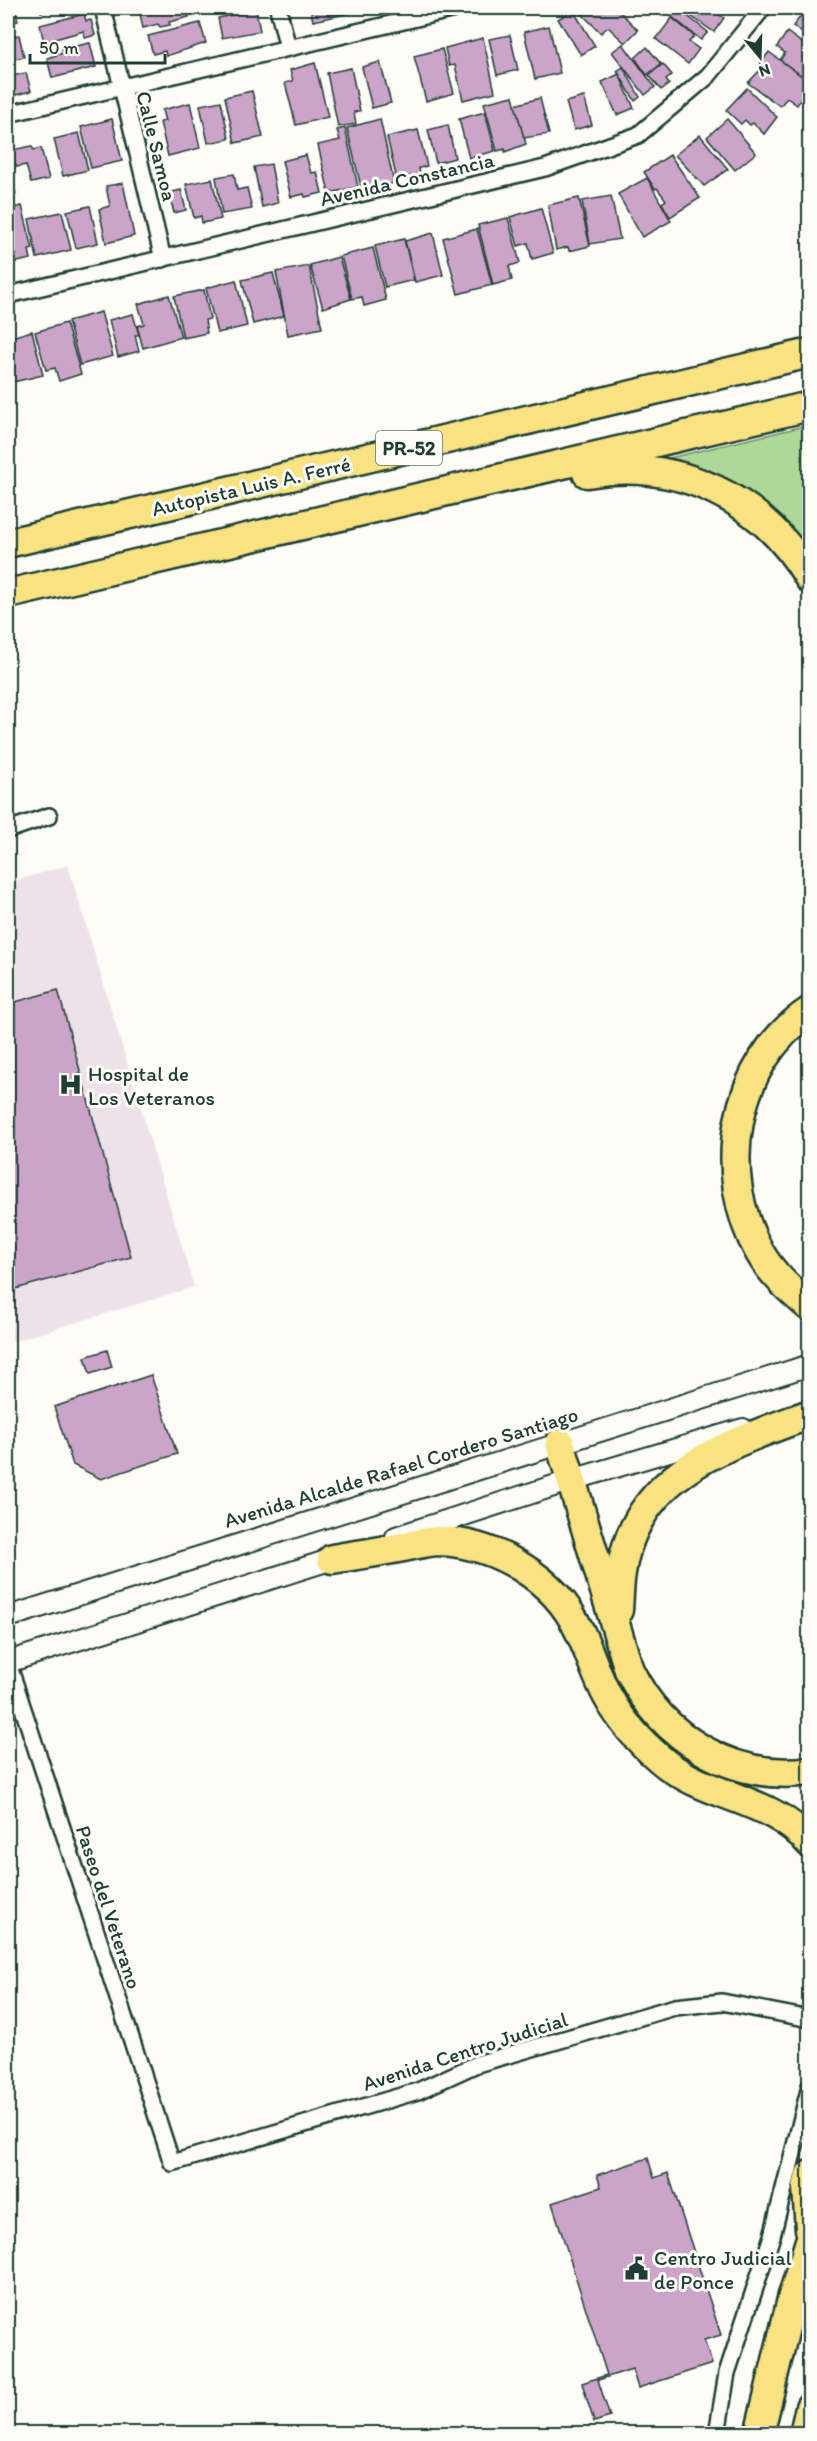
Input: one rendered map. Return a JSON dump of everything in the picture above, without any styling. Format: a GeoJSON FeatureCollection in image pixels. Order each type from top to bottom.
{"type":"FeatureCollection","features":[{"type":"Feature","properties":{"kind":"highway"},"geometry":{"type":"LineString","coordinates":[[632,395],[666,370],[776,343],[810,332]]}},
{"type":"Feature","properties":{"kind":"highway","name":"Autopista Luis A. Ferré"},"geometry":{"type":"LineString","coordinates":[[8,543],[810,353]]}},
{"type":"Feature","properties":{"kind":"highway","name":"PR-52"},"geometry":{"type":"LineString","coordinates":[[8,594],[810,406]]}},
{"type":"Feature","properties":{"kind":"highway"},"geometry":{"type":"LineString","coordinates":[[366,509],[458,502],[595,471],[636,469],[664,473],[711,486],[750,510],[783,542],[810,579]]}},
{"type":"Feature","properties":{"kind":"highway"},"geometry":{"type":"LineString","coordinates":[[810,1011],[797,1019],[780,1038],[750,1082],[742,1102],[735,1154],[745,1218],[761,1254],[790,1290],[810,1306]]}},
{"type":"Feature","properties":{"kind":"highway"},"geometry":{"type":"LineString","coordinates":[[617,1627],[621,1571],[627,1551],[635,1526],[659,1492],[684,1469],[705,1456],[810,1412]]}},
{"type":"Feature","properties":{"kind":"highway"},"geometry":{"type":"LineString","coordinates":[[560,1443],[629,1670],[637,1686],[656,1712],[680,1735],[703,1751],[750,1769],[781,1773],[810,1772]]}},
{"type":"Feature","properties":{"kind":"highway"},"geometry":{"type":"LineString","coordinates":[[332,1559],[438,1541],[485,1550],[507,1558],[529,1571],[566,1608],[578,1627],[607,1695],[619,1715],[649,1749],[678,1771],[773,1813],[796,1829],[810,1843]]}},
{"type":"Feature","properties":{"kind":"highway"},"geometry":{"type":"LineString","coordinates":[[810,2175],[807,2188],[810,2229]]}},
{"type":"Feature","properties":{"kind":"highway"},"geometry":{"type":"LineString","coordinates":[[759,2433],[787,2320],[810,2241]]}},
{"type":"Feature","properties":{"kind":"highway"},"geometry":{"type":"LineString","coordinates":[[804,2433],[810,2407]]}},
{"type":"Feature","properties":{"kind":"street","name":"Calle Samoa"},"geometry":{"type":"LineString","coordinates":[[103,8],[163,259]]}},
{"type":"Feature","properties":{"kind":"street"},"geometry":{"type":"LineString","coordinates":[[278,8],[288,48]]}},
{"type":"Feature","properties":{"kind":"street","name":"Avenida Constancia"},"geometry":{"type":"LineString","coordinates":[[8,295],[545,168],[638,135],[708,76],[763,8]]}},
{"type":"Feature","properties":{"kind":"street"},"geometry":{"type":"LineString","coordinates":[[8,114],[450,9]]}},
{"type":"Feature","properties":{"kind":"street"},"geometry":{"type":"LineString","coordinates":[[8,830],[49,816]]}},
{"type":"Feature","properties":{"kind":"street","name":"Avenida Alcalde Rafael Cordero Santiago"},"geometry":{"type":"LineString","coordinates":[[8,1617],[810,1365]]}},
{"type":"Feature","properties":{"kind":"street"},"geometry":{"type":"LineString","coordinates":[[8,1663],[572,1480],[714,1437],[810,1412]]}},
{"type":"Feature","properties":{"kind":"street","name":"Paseo del Veterano"},"geometry":{"type":"LineString","coordinates":[[8,1663],[172,2163]]}},
{"type":"Feature","properties":{"kind":"street","name":"Avenida Centro Judicial"},"geometry":{"type":"LineString","coordinates":[[172,2163],[418,2091],[477,2064],[675,2007],[722,2002],[810,2019]]}},
{"type":"Feature","properties":{"kind":"street"},"geometry":{"type":"LineString","coordinates":[[717,2433],[727,2373],[772,2236],[810,2086]]}},
{"type":"Feature","properties":{"kind":"shaded area","name":"Hospital de Los Veteranos"},"geometry":{"type":"Polygon","coordinates":[[[68,865],[194,1287],[8,1343],[8,883],[68,865]]]}},
{"type":"Feature","properties":{"kind":"green space"},"geometry":{"type":"Polygon","coordinates":[[[809,425],[809,558],[652,462],[809,425]]]}},
{"type":"Feature","properties":{"kind":"building"},"geometry":{"type":"Polygon","coordinates":[[[8,8],[15,8],[18,21],[8,24],[8,8]]]}},
{"type":"Feature","properties":{"kind":"building"},"geometry":{"type":"Polygon","coordinates":[[[40,8],[61,8],[41,12],[40,8]]]}},
{"type":"Feature","properties":{"kind":"building"},"geometry":{"type":"Polygon","coordinates":[[[187,8],[189,17],[169,22],[170,25],[160,27],[158,24],[143,28],[139,9],[187,8]]]}},
{"type":"Feature","properties":{"kind":"building"},"geometry":{"type":"Polygon","coordinates":[[[310,8],[359,8],[360,11],[313,21],[310,8]]]}},
{"type":"Feature","properties":{"kind":"building"},"geometry":{"type":"Polygon","coordinates":[[[576,8],[616,8],[638,30],[625,43],[608,27],[601,33],[576,8]]]}},
{"type":"Feature","properties":{"kind":"building"},"geometry":{"type":"Polygon","coordinates":[[[677,8],[708,32],[701,40],[671,16],[677,8]]]}},
{"type":"Feature","properties":{"kind":"building"},"geometry":{"type":"Polygon","coordinates":[[[688,8],[709,8],[724,18],[714,32],[685,12],[688,8]]]}},
{"type":"Feature","properties":{"kind":"building"},"geometry":{"type":"Polygon","coordinates":[[[807,8],[810,8],[810,39],[793,26],[807,8]]]}},
{"type":"Feature","properties":{"kind":"building"},"geometry":{"type":"Polygon","coordinates":[[[256,10],[260,31],[222,38],[218,18],[256,10]]]}},
{"type":"Feature","properties":{"kind":"building"},"geometry":{"type":"Polygon","coordinates":[[[573,10],[595,46],[581,55],[558,19],[573,10]]]}},
{"type":"Feature","properties":{"kind":"building"},"geometry":{"type":"Polygon","coordinates":[[[84,14],[86,21],[91,20],[95,35],[85,38],[84,31],[44,42],[40,25],[84,14]]]}},
{"type":"Feature","properties":{"kind":"building"},"geometry":{"type":"Polygon","coordinates":[[[672,18],[694,36],[689,42],[699,49],[688,64],[656,39],[672,18]]]}},
{"type":"Feature","properties":{"kind":"building"},"geometry":{"type":"Polygon","coordinates":[[[200,23],[206,43],[166,56],[165,51],[153,54],[148,36],[200,23]]]}},
{"type":"Feature","properties":{"kind":"building"},"geometry":{"type":"Polygon","coordinates":[[[549,26],[560,73],[535,79],[524,32],[549,26]]]}},
{"type":"Feature","properties":{"kind":"building"},"geometry":{"type":"Polygon","coordinates":[[[787,32],[810,49],[810,82],[780,60],[785,53],[777,47],[787,32]]]}},
{"type":"Feature","properties":{"kind":"building"},"geometry":{"type":"Polygon","coordinates":[[[19,35],[24,57],[8,60],[8,37],[19,35]]]}},
{"type":"Feature","properties":{"kind":"building"},"geometry":{"type":"Polygon","coordinates":[[[510,35],[518,70],[497,75],[489,39],[510,35]]]}},
{"type":"Feature","properties":{"kind":"building"},"geometry":{"type":"Polygon","coordinates":[[[483,38],[495,92],[463,100],[455,65],[449,66],[445,48],[483,38]]]}},
{"type":"Feature","properties":{"kind":"building"},"geometry":{"type":"Polygon","coordinates":[[[90,43],[96,67],[52,78],[47,58],[63,53],[62,49],[90,43]]]}},
{"type":"Feature","properties":{"kind":"building"},"geometry":{"type":"Polygon","coordinates":[[[623,44],[655,87],[645,95],[612,52],[623,44]]]}},
{"type":"Feature","properties":{"kind":"building"},"geometry":{"type":"Polygon","coordinates":[[[647,47],[661,64],[647,75],[635,58],[647,47]]]}},
{"type":"Feature","properties":{"kind":"building"},"geometry":{"type":"Polygon","coordinates":[[[442,49],[454,93],[426,101],[414,56],[442,49]]]}},
{"type":"Feature","properties":{"kind":"building"},"geometry":{"type":"Polygon","coordinates":[[[769,52],[807,80],[802,86],[808,89],[797,105],[787,98],[780,106],[748,83],[763,67],[760,64],[769,52]]]}},
{"type":"Feature","properties":{"kind":"building"},"geometry":{"type":"Polygon","coordinates":[[[380,62],[391,103],[372,108],[362,67],[380,62]]]}},
{"type":"Feature","properties":{"kind":"building"},"geometry":{"type":"Polygon","coordinates":[[[315,63],[328,117],[296,125],[285,83],[293,81],[290,70],[315,63]]]}},
{"type":"Feature","properties":{"kind":"building"},"geometry":{"type":"Polygon","coordinates":[[[663,64],[672,75],[666,80],[669,84],[661,90],[649,75],[663,64]]]}},
{"type":"Feature","properties":{"kind":"building"},"geometry":{"type":"Polygon","coordinates":[[[623,67],[640,97],[635,101],[617,71],[623,67]]]}},
{"type":"Feature","properties":{"kind":"building"},"geometry":{"type":"Polygon","coordinates":[[[351,68],[360,111],[354,112],[356,124],[338,127],[327,73],[351,68]]]}},
{"type":"Feature","properties":{"kind":"building"},"geometry":{"type":"Polygon","coordinates":[[[26,73],[31,91],[8,97],[8,77],[26,73]]]}},
{"type":"Feature","properties":{"kind":"building"},"geometry":{"type":"Polygon","coordinates":[[[619,74],[634,108],[617,115],[602,82],[619,74]]]}},
{"type":"Feature","properties":{"kind":"building"},"geometry":{"type":"Polygon","coordinates":[[[747,88],[777,117],[764,134],[753,123],[750,125],[745,120],[741,124],[726,110],[747,88]]]}},
{"type":"Feature","properties":{"kind":"building"},"geometry":{"type":"Polygon","coordinates":[[[252,91],[263,137],[235,143],[225,97],[252,91]]]}},
{"type":"Feature","properties":{"kind":"building"},"geometry":{"type":"Polygon","coordinates":[[[513,96],[526,144],[505,152],[505,149],[497,151],[484,103],[513,96]]]}},
{"type":"Feature","properties":{"kind":"building"},"geometry":{"type":"Polygon","coordinates":[[[584,97],[592,125],[574,130],[566,102],[584,97]]]}},
{"type":"Feature","properties":{"kind":"building"},"geometry":{"type":"Polygon","coordinates":[[[540,98],[549,134],[524,138],[515,105],[540,98]]]}},
{"type":"Feature","properties":{"kind":"building"},"geometry":{"type":"Polygon","coordinates":[[[221,101],[229,139],[208,143],[200,105],[221,101]]]}},
{"type":"Feature","properties":{"kind":"building"},"geometry":{"type":"Polygon","coordinates":[[[190,103],[200,148],[168,156],[160,122],[165,121],[162,110],[190,103]]]}},
{"type":"Feature","properties":{"kind":"building"},"geometry":{"type":"Polygon","coordinates":[[[485,112],[495,151],[469,158],[459,119],[485,112]]]}},
{"type":"Feature","properties":{"kind":"building"},"geometry":{"type":"Polygon","coordinates":[[[112,119],[122,161],[91,168],[81,127],[112,119]]]}},
{"type":"Feature","properties":{"kind":"building"},"geometry":{"type":"Polygon","coordinates":[[[380,119],[394,183],[362,191],[347,128],[380,119]]]}},
{"type":"Feature","properties":{"kind":"building"},"geometry":{"type":"Polygon","coordinates":[[[727,119],[756,153],[735,170],[707,137],[727,119]]]}},
{"type":"Feature","properties":{"kind":"building"},"geometry":{"type":"Polygon","coordinates":[[[448,125],[455,158],[436,163],[428,130],[448,125]]]}},
{"type":"Feature","properties":{"kind":"building"},"geometry":{"type":"Polygon","coordinates":[[[345,128],[358,187],[329,193],[318,145],[340,140],[337,130],[345,128]]]}},
{"type":"Feature","properties":{"kind":"building"},"geometry":{"type":"Polygon","coordinates":[[[418,130],[427,166],[419,168],[420,174],[397,180],[387,137],[418,130]]]}},
{"type":"Feature","properties":{"kind":"building"},"geometry":{"type":"Polygon","coordinates":[[[79,133],[88,170],[63,176],[54,139],[79,133]]]}},
{"type":"Feature","properties":{"kind":"building"},"geometry":{"type":"Polygon","coordinates":[[[700,135],[728,169],[704,186],[675,155],[700,135]]]}},
{"type":"Feature","properties":{"kind":"building"},"geometry":{"type":"Polygon","coordinates":[[[31,146],[34,150],[41,148],[49,179],[31,183],[26,165],[16,167],[12,150],[31,146]]]}},
{"type":"Feature","properties":{"kind":"building"},"geometry":{"type":"Polygon","coordinates":[[[306,155],[311,173],[317,172],[322,193],[291,197],[282,161],[306,155]]]}},
{"type":"Feature","properties":{"kind":"building"},"geometry":{"type":"Polygon","coordinates":[[[670,155],[700,198],[670,217],[662,203],[666,200],[657,188],[655,189],[644,172],[670,155]]]}},
{"type":"Feature","properties":{"kind":"building"},"geometry":{"type":"Polygon","coordinates":[[[271,164],[278,203],[262,207],[254,167],[271,164]]]}},
{"type":"Feature","properties":{"kind":"building"},"geometry":{"type":"Polygon","coordinates":[[[8,165],[16,194],[8,196],[8,165]]]}},
{"type":"Feature","properties":{"kind":"building"},"geometry":{"type":"Polygon","coordinates":[[[234,174],[237,190],[247,188],[252,209],[222,214],[216,177],[234,174]]]}},
{"type":"Feature","properties":{"kind":"building"},"geometry":{"type":"Polygon","coordinates":[[[647,178],[671,221],[642,237],[618,194],[647,178]]]}},
{"type":"Feature","properties":{"kind":"building"},"geometry":{"type":"Polygon","coordinates":[[[212,179],[221,219],[202,223],[201,216],[194,218],[186,184],[212,179]]]}},
{"type":"Feature","properties":{"kind":"building"},"geometry":{"type":"Polygon","coordinates":[[[123,183],[134,236],[106,243],[99,209],[110,206],[106,186],[123,183]]]}},
{"type":"Feature","properties":{"kind":"building"},"geometry":{"type":"Polygon","coordinates":[[[181,190],[186,210],[174,213],[169,193],[181,190]]]}},
{"type":"Feature","properties":{"kind":"building"},"geometry":{"type":"Polygon","coordinates":[[[611,196],[620,239],[590,244],[582,201],[611,196]]]}},
{"type":"Feature","properties":{"kind":"building"},"geometry":{"type":"Polygon","coordinates":[[[579,198],[590,246],[569,251],[568,247],[556,250],[548,205],[579,198]]]}},
{"type":"Feature","properties":{"kind":"building"},"geometry":{"type":"Polygon","coordinates":[[[22,206],[33,249],[29,250],[31,259],[8,264],[8,209],[22,206]]]}},
{"type":"Feature","properties":{"kind":"building"},"geometry":{"type":"Polygon","coordinates":[[[90,206],[98,243],[76,248],[67,211],[90,206]]]}},
{"type":"Feature","properties":{"kind":"building"},"geometry":{"type":"Polygon","coordinates":[[[541,208],[553,253],[532,259],[528,243],[518,246],[510,217],[541,208]]]}},
{"type":"Feature","properties":{"kind":"building"},"geometry":{"type":"Polygon","coordinates":[[[62,212],[71,250],[37,258],[29,219],[62,212]]]}},
{"type":"Feature","properties":{"kind":"building"},"geometry":{"type":"Polygon","coordinates":[[[508,218],[520,263],[509,266],[512,280],[493,285],[478,225],[508,218]]]}},
{"type":"Feature","properties":{"kind":"building"},"geometry":{"type":"Polygon","coordinates":[[[477,229],[492,285],[458,294],[443,238],[477,229]]]}},
{"type":"Feature","properties":{"kind":"building"},"geometry":{"type":"Polygon","coordinates":[[[433,233],[443,275],[415,282],[405,241],[433,233]]]}},
{"type":"Feature","properties":{"kind":"building"},"geometry":{"type":"Polygon","coordinates":[[[404,239],[414,280],[385,287],[375,246],[404,239]]]}},
{"type":"Feature","properties":{"kind":"building"},"geometry":{"type":"Polygon","coordinates":[[[373,248],[386,300],[364,306],[362,297],[352,299],[341,256],[373,248]]]}},
{"type":"Feature","properties":{"kind":"building"},"geometry":{"type":"Polygon","coordinates":[[[339,257],[351,299],[323,308],[310,265],[339,257]]]}},
{"type":"Feature","properties":{"kind":"building"},"geometry":{"type":"Polygon","coordinates":[[[309,266],[322,328],[288,335],[276,272],[309,266]]]}},
{"type":"Feature","properties":{"kind":"building"},"geometry":{"type":"Polygon","coordinates":[[[273,273],[284,316],[253,324],[242,280],[273,273]]]}},
{"type":"Feature","properties":{"kind":"building"},"geometry":{"type":"Polygon","coordinates":[[[236,280],[247,326],[217,333],[206,288],[236,280]]]}},
{"type":"Feature","properties":{"kind":"building"},"geometry":{"type":"Polygon","coordinates":[[[204,290],[210,319],[205,320],[207,333],[183,338],[174,296],[204,290]]]}},
{"type":"Feature","properties":{"kind":"building"},"geometry":{"type":"Polygon","coordinates":[[[169,295],[181,337],[143,348],[137,326],[144,324],[138,304],[169,295]]]}},
{"type":"Feature","properties":{"kind":"building"},"geometry":{"type":"Polygon","coordinates":[[[101,312],[113,356],[80,365],[68,321],[101,312]]]}},
{"type":"Feature","properties":{"kind":"building"},"geometry":{"type":"Polygon","coordinates":[[[133,314],[139,335],[135,335],[139,351],[118,357],[109,320],[133,314]]]}},
{"type":"Feature","properties":{"kind":"building"},"geometry":{"type":"Polygon","coordinates":[[[66,323],[81,374],[59,381],[55,368],[46,370],[35,332],[66,323]]]}},
{"type":"Feature","properties":{"kind":"building"},"geometry":{"type":"Polygon","coordinates":[[[32,331],[43,375],[9,383],[8,338],[32,331]]]}},
{"type":"Feature","properties":{"kind":"building"},"geometry":{"type":"Polygon","coordinates":[[[58,990],[131,1257],[8,1291],[8,1004],[58,990]]]}},
{"type":"Feature","properties":{"kind":"building"},"geometry":{"type":"Polygon","coordinates":[[[107,1350],[112,1367],[90,1374],[85,1357],[107,1350]]]}},
{"type":"Feature","properties":{"kind":"building"},"geometry":{"type":"Polygon","coordinates":[[[151,1375],[177,1454],[101,1479],[73,1465],[54,1407],[151,1375]]]}},
{"type":"Feature","properties":{"kind":"building","name":"Centro Judicial de Ponce"},"geometry":{"type":"Polygon","coordinates":[[[648,2158],[654,2178],[668,2173],[721,2335],[704,2340],[712,2364],[638,2388],[632,2369],[598,2380],[610,2417],[594,2422],[582,2383],[607,2375],[552,2203],[601,2187],[597,2175],[648,2158]]]}},
{"type":"Feature","properties":{"kind":"place","name":"Hospital de Los Veteranos"},"geometry":{"type":"Point","coordinates":[70,1085]}},
{"type":"Feature","properties":{"kind":"place","name":"Centro Judicial de Ponce"},"geometry":{"type":"Point","coordinates":[636,2269]}}]}
